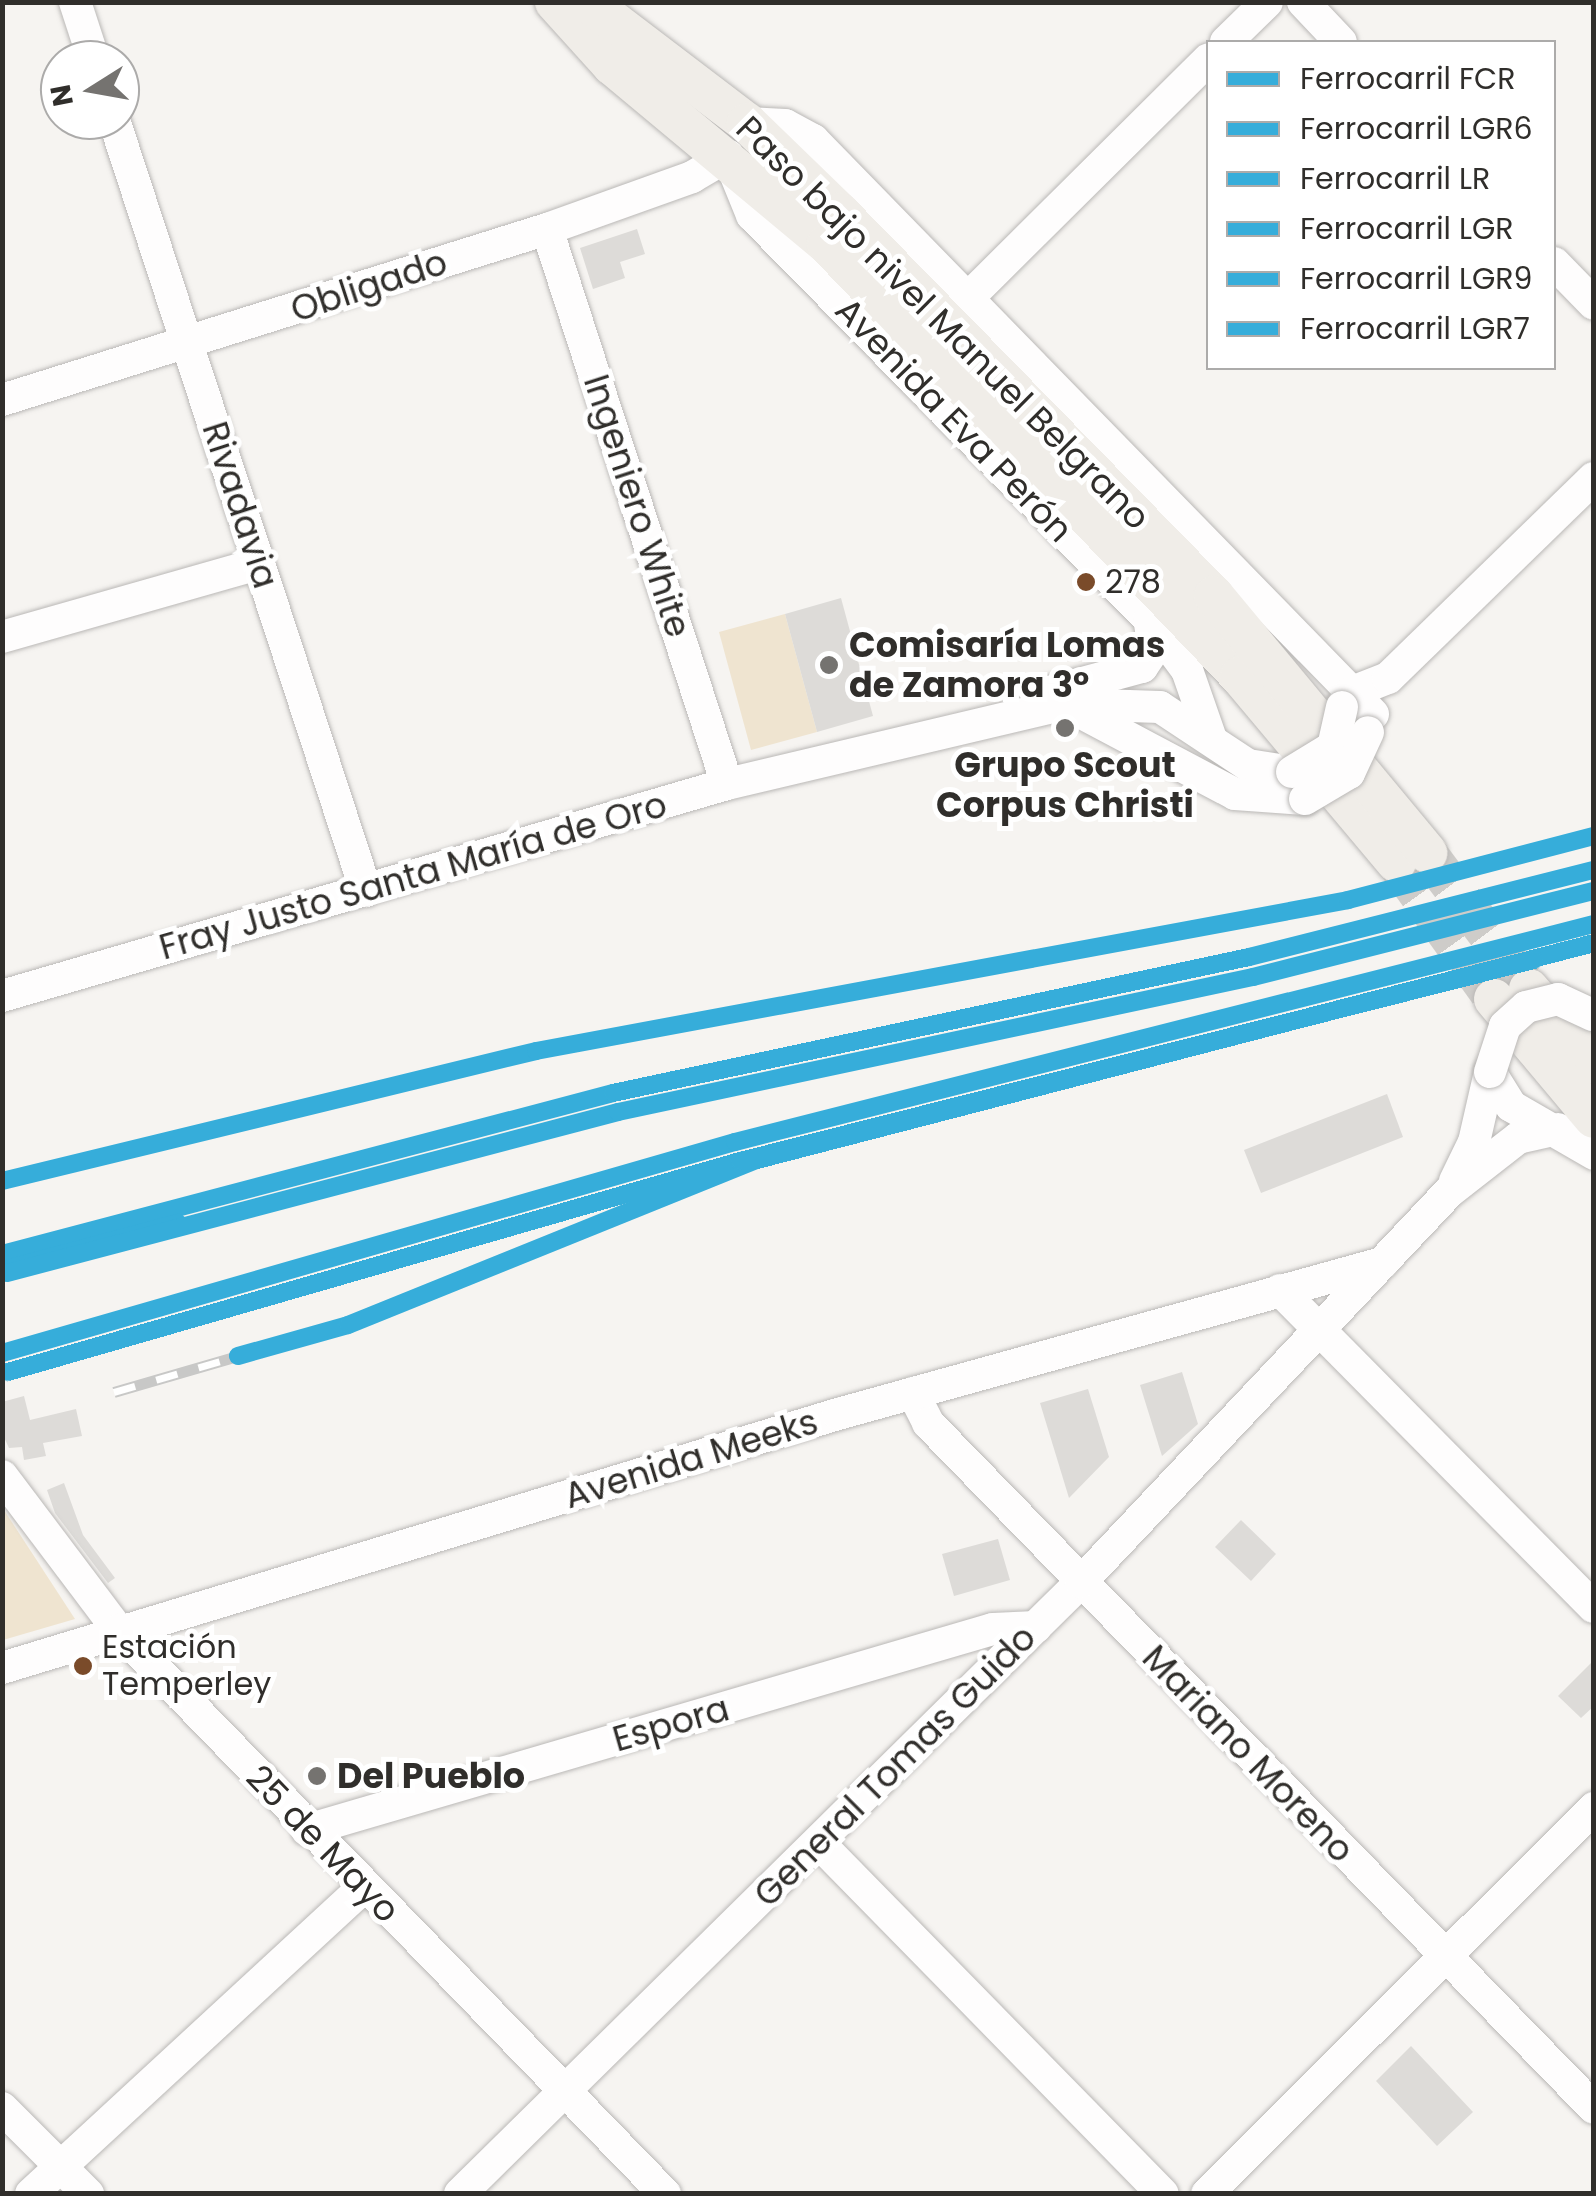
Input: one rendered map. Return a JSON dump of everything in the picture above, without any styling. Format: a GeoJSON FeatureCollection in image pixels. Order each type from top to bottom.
{"type":"FeatureCollection","features":[{"type":"Feature","properties":{"kind":"main road","name":"Paso bajo nivel Manuel Belgrano"},"geometry":{"type":"LineString","coordinates":[[556,2],[612,64],[738,140]]}},
{"type":"Feature","properties":{"kind":"main road","name":"Paso bajo nivel Manuel Belgrano"},"geometry":{"type":"LineString","coordinates":[[588,2],[738,140],[827,244],[1412,858]]}},
{"type":"Feature","properties":{"kind":"main road"},"geometry":{"type":"LineString","coordinates":[[1576,1124],[1511,994],[1594,1064]]}},
{"type":"Feature","properties":{"kind":"street"},"geometry":{"type":"LineString","coordinates":[[76,2],[88,40]]}},
{"type":"Feature","properties":{"kind":"street"},"geometry":{"type":"LineString","coordinates":[[1228,40],[1267,2]]}},
{"type":"Feature","properties":{"kind":"street"},"geometry":{"type":"LineString","coordinates":[[1303,2],[1339,40]]}},
{"type":"Feature","properties":{"kind":"street"},"geometry":{"type":"LineString","coordinates":[[968,297],[1206,62]]}},
{"type":"Feature","properties":{"kind":"street"},"geometry":{"type":"LineString","coordinates":[[738,140],[785,125],[813,140],[968,297],[1358,712]]}},
{"type":"Feature","properties":{"kind":"street","name":"Rivadavia"},"geometry":{"type":"LineString","coordinates":[[121,140],[366,891]]}},
{"type":"Feature","properties":{"kind":"street","name":"Obligado"},"geometry":{"type":"LineString","coordinates":[[2,400],[547,229],[692,177],[738,140]]}},
{"type":"Feature","properties":{"kind":"street","name":"Avenida Eva Perón"},"geometry":{"type":"LineString","coordinates":[[738,140],[752,215],[1149,620],[1186,670],[1210,736]]}},
{"type":"Feature","properties":{"kind":"street","name":"Ingeniero White"},"geometry":{"type":"LineString","coordinates":[[547,229],[727,784]]}},
{"type":"Feature","properties":{"kind":"street"},"geometry":{"type":"LineString","coordinates":[[1556,265],[1594,304]]}},
{"type":"Feature","properties":{"kind":"street"},"geometry":{"type":"LineString","coordinates":[[1059,698],[1235,794],[1298,786],[1388,678],[1594,478]]}},
{"type":"Feature","properties":{"kind":"street"},"geometry":{"type":"LineString","coordinates":[[2,637],[259,564]]}},
{"type":"Feature","properties":{"kind":"street","name":"Fray Justo Santa María de Oro"},"geometry":{"type":"LineString","coordinates":[[2,996],[727,784],[824,758],[878,753],[1059,698],[1142,666],[1154,648],[1149,620]]}},
{"type":"Feature","properties":{"kind":"street"},"geometry":{"type":"LineString","coordinates":[[1059,698],[1147,704],[1210,736],[1248,765],[1298,786]]}},
{"type":"Feature","properties":{"kind":"street"},"geometry":{"type":"LineString","coordinates":[[1450,1191],[1474,1142],[1505,1026],[1526,1007],[1558,1000],[1593,1015]]}},
{"type":"Feature","properties":{"kind":"street"},"geometry":{"type":"LineString","coordinates":[[1490,1072],[1511,1106],[1576,1124],[1594,1154]]}},
{"type":"Feature","properties":{"kind":"street"},"geometry":{"type":"LineString","coordinates":[[1450,1191],[1518,1138],[1576,1124]]}},
{"type":"Feature","properties":{"kind":"street","name":"General Tomas Guido"},"geometry":{"type":"LineString","coordinates":[[460,2194],[1081,1582],[1450,1191]]}},
{"type":"Feature","properties":{"kind":"street","name":"Avenida Meeks"},"geometry":{"type":"LineString","coordinates":[[2,1668],[913,1393],[1382,1263]]}},
{"type":"Feature","properties":{"kind":"street"},"geometry":{"type":"LineString","coordinates":[[1280,1290],[1594,1607]]}},
{"type":"Feature","properties":{"kind":"street","name":"Mariano Moreno"},"geometry":{"type":"LineString","coordinates":[[913,1393],[928,1423],[1594,2108]]}},
{"type":"Feature","properties":{"kind":"street","name":"25 de Mayo"},"geometry":{"type":"LineString","coordinates":[[2,1476],[118,1630],[363,1888],[664,2194]]}},
{"type":"Feature","properties":{"kind":"street","name":"Espora"},"geometry":{"type":"LineString","coordinates":[[308,1830],[993,1629],[1036,1627]]}},
{"type":"Feature","properties":{"kind":"street"},"geometry":{"type":"LineString","coordinates":[[1207,2194],[1594,1808]]}},
{"type":"Feature","properties":{"kind":"street"},"geometry":{"type":"LineString","coordinates":[[819,1843],[1164,2194]]}},
{"type":"Feature","properties":{"kind":"street"},"geometry":{"type":"LineString","coordinates":[[31,2194],[363,1888]]}},
{"type":"Feature","properties":{"kind":"street"},"geometry":{"type":"LineString","coordinates":[[2,2108],[88,2194]]}},
{"type":"Feature","properties":{"kind":"shaded area"},"geometry":{"type":"Polygon","coordinates":[[[785,614],[817,732],[751,750],[719,632],[785,614]]]}},
{"type":"Feature","properties":{"kind":"shaded area"},"geometry":{"type":"Polygon","coordinates":[[[2,1507],[75,1619],[2,1640],[2,1507]]]}},
{"type":"Feature","properties":{"kind":"building"},"geometry":{"type":"Polygon","coordinates":[[[637,229],[645,254],[620,262],[625,278],[593,289],[580,248],[637,229]]]}},
{"type":"Feature","properties":{"kind":"building","name":"Comisaría Lomas de Zamora 3°"},"geometry":{"type":"Polygon","coordinates":[[[841,598],[873,716],[817,732],[785,614],[841,598]]]}},
{"type":"Feature","properties":{"kind":"building"},"geometry":{"type":"Polygon","coordinates":[[[1387,1094],[1403,1137],[1261,1193],[1244,1150],[1387,1094]]]}},
{"type":"Feature","properties":{"kind":"building"},"geometry":{"type":"Polygon","coordinates":[[[1182,1372],[1198,1424],[1162,1456],[1140,1385],[1182,1372]]]}},
{"type":"Feature","properties":{"kind":"building"},"geometry":{"type":"Polygon","coordinates":[[[1088,1389],[1109,1457],[1069,1498],[1040,1403],[1088,1389]]]}},
{"type":"Feature","properties":{"kind":"building"},"geometry":{"type":"Polygon","coordinates":[[[24,1396],[30,1420],[76,1409],[82,1436],[43,1443],[46,1456],[24,1460],[22,1447],[9,1448],[2,1433],[2,1402],[24,1396]]]}},
{"type":"Feature","properties":{"kind":"building"},"geometry":{"type":"Polygon","coordinates":[[[64,1483],[83,1535],[115,1578],[108,1583],[55,1513],[47,1490],[64,1483]]]}},
{"type":"Feature","properties":{"kind":"building"},"geometry":{"type":"Polygon","coordinates":[[[1241,1520],[1276,1554],[1251,1581],[1215,1547],[1241,1520]]]}},
{"type":"Feature","properties":{"kind":"building"},"geometry":{"type":"Polygon","coordinates":[[[998,1539],[1010,1580],[954,1596],[942,1554],[998,1539]]]}},
{"type":"Feature","properties":{"kind":"building"},"geometry":{"type":"Polygon","coordinates":[[[1594,1660],[1594,1706],[1581,1718],[1558,1696],[1594,1660]]]}},
{"type":"Feature","properties":{"kind":"building"},"geometry":{"type":"Polygon","coordinates":[[[1411,2046],[1473,2112],[1437,2146],[1376,2081],[1411,2046]]]}},
{"type":"Feature","properties":{"kind":"tunnel"},"geometry":{"type":"LineString","coordinates":[[1427,853],[1529,989]]}},
{"type":"Feature","properties":{"kind":"tunnel"},"geometry":{"type":"LineString","coordinates":[[1396,862],[1494,999]]}},
{"type":"Feature","properties":{"kind":"railway"},"geometry":{"type":"LineString","coordinates":[[114,1392],[238,1356]]}},
{"type":"Feature","properties":{"kind":"rail line","name":"LGR"},"geometry":{"type":"LineString","coordinates":[[2,1181],[536,1051],[1348,900],[1594,836]]}},
{"type":"Feature","properties":{"kind":"rail line","name":"FCR"},"geometry":{"type":"LineString","coordinates":[[2,1254],[613,1093],[1249,957],[1594,870]]}},
{"type":"Feature","properties":{"kind":"rail line","name":"LR"},"geometry":{"type":"LineString","coordinates":[[7,1273],[618,1112],[1253,977],[1594,891]]}},
{"type":"Feature","properties":{"kind":"rail line","name":"LGR6"},"geometry":{"type":"LineString","coordinates":[[2,1353],[735,1142],[1594,924]]}},
{"type":"Feature","properties":{"kind":"rail line","name":"LGR9"},"geometry":{"type":"LineString","coordinates":[[238,1356],[348,1325],[757,1160],[1594,943]]}},
{"type":"Feature","properties":{"kind":"rail line","name":"LGR7"},"geometry":{"type":"LineString","coordinates":[[8,1372],[740,1161],[1534,960]]}},
{"type":"Feature","properties":{"kind":"rail line","name":"LGR6"},"geometry":{"type":"LineString","coordinates":[[2,1270],[178,1223]]}},
{"type":"Feature","properties":{"kind":"place","name":"278"},"geometry":{"type":"Point","coordinates":[1086,582]}},
{"type":"Feature","properties":{"kind":"place","name":"Comisaría Lomas de Zamora 3°"},"geometry":{"type":"Point","coordinates":[829,665]}},
{"type":"Feature","properties":{"kind":"place","name":"Grupo Scout Corpus Christi"},"geometry":{"type":"Point","coordinates":[1065,728]}},
{"type":"Feature","properties":{"kind":"place","name":"Estación Temperley"},"geometry":{"type":"Point","coordinates":[83,1666]}},
{"type":"Feature","properties":{"kind":"place","name":"Del Pueblo"},"geometry":{"type":"Point","coordinates":[317,1776]}}]}
